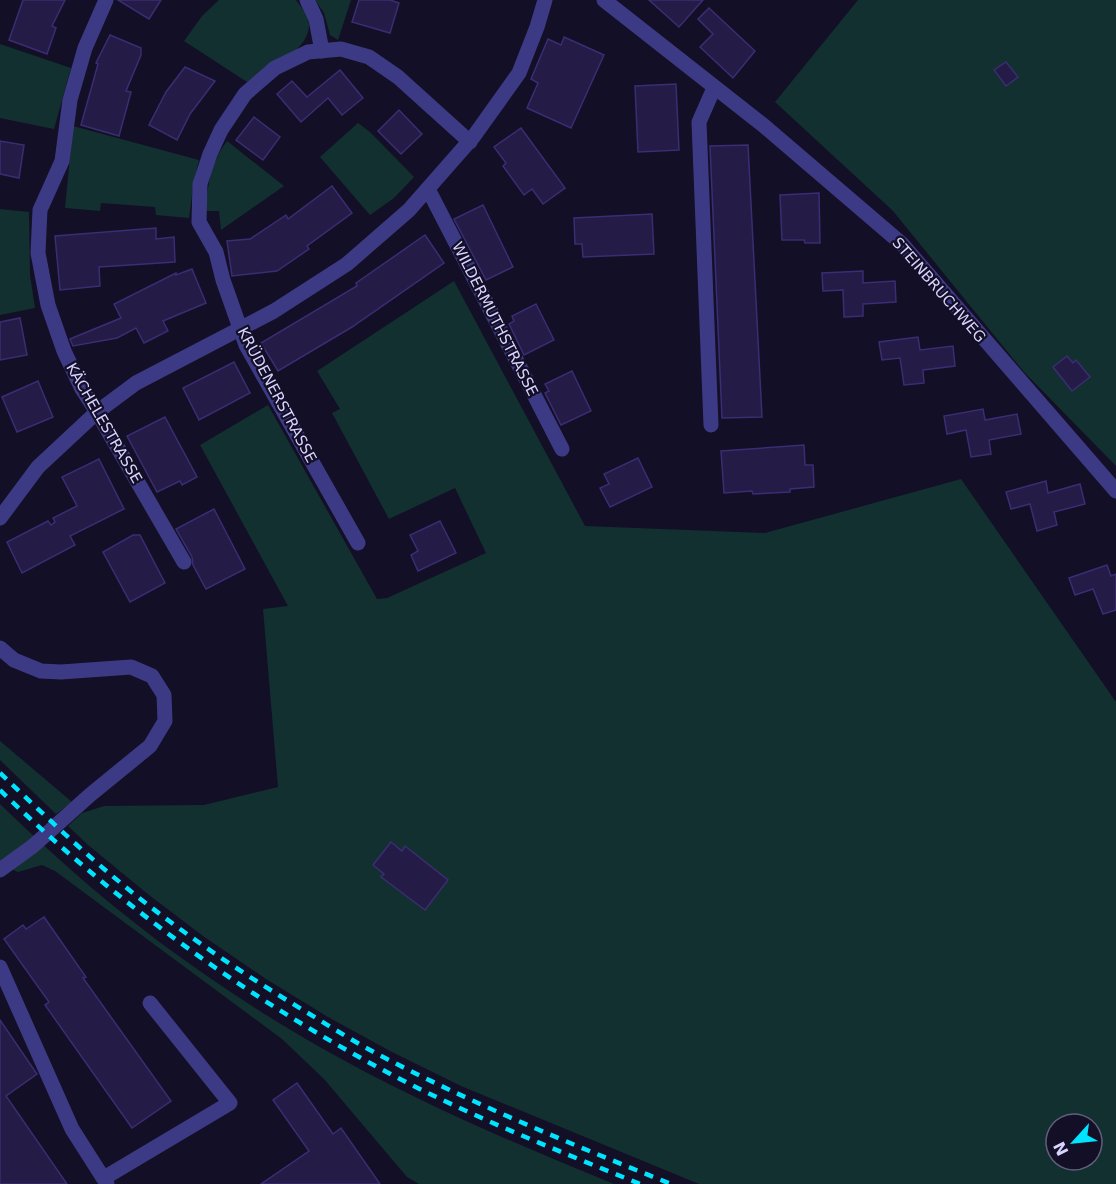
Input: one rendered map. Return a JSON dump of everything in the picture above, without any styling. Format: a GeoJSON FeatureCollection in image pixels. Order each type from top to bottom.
{"type":"FeatureCollection","features":[{"type":"Feature","properties":{"kind":"street","name":"KÄCHELESTRASSE"},"geometry":{"type":"LineString","coordinates":[[106,0],[85,48],[70,100],[62,161],[40,210],[38,253],[48,305],[64,351],[82,389],[183,562]]}},
{"type":"Feature","properties":{"kind":"street"},"geometry":{"type":"LineString","coordinates":[[307,0],[316,19],[322,51]]}},
{"type":"Feature","properties":{"kind":"street"},"geometry":{"type":"LineString","coordinates":[[0,518],[38,467],[97,412],[136,383],[274,311],[347,264],[409,210],[470,142],[519,73],[544,0]]}},
{"type":"Feature","properties":{"kind":"street","name":"STEINBRUCHWEG"},"geometry":{"type":"LineString","coordinates":[[604,0],[763,125],[902,244],[1116,490]]}},
{"type":"Feature","properties":{"kind":"street","name":"KRÜDENERSTRASSE"},"geometry":{"type":"LineString","coordinates":[[358,543],[246,345],[222,280],[216,252],[199,222],[200,184],[210,154],[222,130],[245,94],[275,68],[308,52],[341,49],[369,57],[398,77],[470,142]]}},
{"type":"Feature","properties":{"kind":"street"},"geometry":{"type":"LineString","coordinates":[[711,425],[699,122],[714,88]]}},
{"type":"Feature","properties":{"kind":"street","name":"WILDERMUTHSTRASSE"},"geometry":{"type":"LineString","coordinates":[[428,189],[562,449]]}},
{"type":"Feature","properties":{"kind":"street"},"geometry":{"type":"LineString","coordinates":[[0,648],[14,660],[40,671],[61,672],[132,667],[152,676],[164,695],[165,721],[150,746],[33,846],[0,870]]}},
{"type":"Feature","properties":{"kind":"street"},"geometry":{"type":"LineString","coordinates":[[0,967],[72,1129],[105,1181],[230,1103],[150,1003]]}},
{"type":"Feature","properties":{"kind":"green space"},"geometry":{"type":"Polygon","coordinates":[[[219,0],[296,0],[308,18],[307,34],[302,43],[286,59],[247,82],[184,41],[202,16],[219,0]]]}},
{"type":"Feature","properties":{"kind":"green space"},"geometry":{"type":"Polygon","coordinates":[[[315,0],[351,0],[338,40],[330,35],[324,13],[315,0]]]}},
{"type":"Feature","properties":{"kind":"green space"},"geometry":{"type":"Polygon","coordinates":[[[858,0],[1116,0],[1116,466],[1024,372],[893,211],[775,102],[858,0]]]}},
{"type":"Feature","properties":{"kind":"green space"},"geometry":{"type":"Polygon","coordinates":[[[0,44],[71,68],[54,129],[0,118],[0,44]]]}},
{"type":"Feature","properties":{"kind":"green space"},"geometry":{"type":"Polygon","coordinates":[[[358,123],[370,132],[414,177],[394,198],[370,215],[320,157],[358,123]]]}},
{"type":"Feature","properties":{"kind":"green space"},"geometry":{"type":"Polygon","coordinates":[[[73,126],[199,160],[189,218],[156,215],[155,207],[101,203],[100,211],[65,208],[73,126]]]}},
{"type":"Feature","properties":{"kind":"green space"},"geometry":{"type":"Polygon","coordinates":[[[227,141],[284,186],[221,230],[219,211],[206,211],[209,183],[214,166],[227,141]]]}},
{"type":"Feature","properties":{"kind":"green space"},"geometry":{"type":"Polygon","coordinates":[[[0,209],[29,212],[30,275],[35,308],[0,315],[0,209]]]}},
{"type":"Feature","properties":{"kind":"green space"},"geometry":{"type":"Polygon","coordinates":[[[454,281],[585,526],[765,533],[961,479],[1116,702],[1116,1184],[699,1184],[461,1086],[328,1017],[266,979],[203,936],[149,895],[68,826],[82,813],[104,806],[204,805],[278,787],[263,609],[288,606],[200,445],[268,405],[377,599],[387,598],[486,553],[455,488],[389,519],[332,413],[340,409],[317,371],[454,281]]]}},
{"type":"Feature","properties":{"kind":"green space"},"geometry":{"type":"Polygon","coordinates":[[[0,741],[72,802],[56,814],[0,760],[0,741]]]}},
{"type":"Feature","properties":{"kind":"green space"},"geometry":{"type":"Polygon","coordinates":[[[0,804],[61,861],[127,917],[189,964],[253,1007],[390,1085],[501,1137],[614,1184],[419,1184],[407,1177],[324,1079],[282,1039],[55,871],[42,865],[18,872],[0,864],[0,804]]]}},
{"type":"Feature","properties":{"kind":"building"},"geometry":{"type":"Polygon","coordinates":[[[23,0],[65,0],[52,26],[56,28],[47,54],[9,40],[23,0]]]}},
{"type":"Feature","properties":{"kind":"building"},"geometry":{"type":"Polygon","coordinates":[[[118,0],[161,0],[149,19],[118,0]]]}},
{"type":"Feature","properties":{"kind":"building"},"geometry":{"type":"Polygon","coordinates":[[[359,0],[390,0],[399,3],[390,33],[352,22],[359,0]]]}},
{"type":"Feature","properties":{"kind":"building"},"geometry":{"type":"Polygon","coordinates":[[[649,0],[703,0],[679,27],[649,0]]]}},
{"type":"Feature","properties":{"kind":"building"},"geometry":{"type":"Polygon","coordinates":[[[709,8],[755,51],[733,78],[700,47],[713,34],[698,19],[709,8]]]}},
{"type":"Feature","properties":{"kind":"building"},"geometry":{"type":"Polygon","coordinates":[[[110,35],[141,48],[141,55],[126,91],[131,92],[119,136],[81,125],[98,64],[96,63],[110,35]]]}},
{"type":"Feature","properties":{"kind":"building"},"geometry":{"type":"Polygon","coordinates":[[[564,37],[604,55],[571,128],[527,108],[538,83],[531,79],[548,39],[561,45],[564,37]]]}},
{"type":"Feature","properties":{"kind":"building"},"geometry":{"type":"Polygon","coordinates":[[[1006,62],[1018,77],[1006,86],[994,70],[1006,62]]]}},
{"type":"Feature","properties":{"kind":"building"},"geometry":{"type":"Polygon","coordinates":[[[185,67],[215,81],[190,114],[177,140],[149,125],[166,92],[185,67]]]}},
{"type":"Feature","properties":{"kind":"building"},"geometry":{"type":"Polygon","coordinates":[[[340,70],[363,98],[342,115],[328,98],[301,122],[277,94],[292,81],[307,97],[340,70]]]}},
{"type":"Feature","properties":{"kind":"building"},"geometry":{"type":"Polygon","coordinates":[[[676,84],[679,150],[638,152],[635,86],[676,84]]]}},
{"type":"Feature","properties":{"kind":"building"},"geometry":{"type":"Polygon","coordinates":[[[399,110],[422,134],[401,154],[378,131],[399,110]]]}},
{"type":"Feature","properties":{"kind":"building"},"geometry":{"type":"Polygon","coordinates":[[[254,117],[280,137],[263,160],[236,140],[254,117]]]}},
{"type":"Feature","properties":{"kind":"building"},"geometry":{"type":"Polygon","coordinates":[[[521,128],[565,188],[543,204],[532,189],[524,195],[503,166],[506,163],[494,147],[521,128]]]}},
{"type":"Feature","properties":{"kind":"building"},"geometry":{"type":"Polygon","coordinates":[[[0,141],[24,145],[19,178],[0,174],[0,141]]]}},
{"type":"Feature","properties":{"kind":"building"},"geometry":{"type":"Polygon","coordinates":[[[748,145],[762,417],[722,418],[710,146],[748,145]]]}},
{"type":"Feature","properties":{"kind":"building"},"geometry":{"type":"Polygon","coordinates":[[[332,186],[352,213],[307,246],[309,249],[277,271],[232,276],[227,241],[250,239],[286,215],[288,219],[332,186]]]}},
{"type":"Feature","properties":{"kind":"building"},"geometry":{"type":"Polygon","coordinates":[[[819,193],[820,243],[782,240],[780,195],[819,193]]]}},
{"type":"Feature","properties":{"kind":"building"},"geometry":{"type":"Polygon","coordinates":[[[483,205],[513,267],[486,280],[454,219],[483,205]]]}},
{"type":"Feature","properties":{"kind":"building"},"geometry":{"type":"Polygon","coordinates":[[[652,214],[654,254],[583,257],[582,244],[575,244],[574,218],[652,214]]]}},
{"type":"Feature","properties":{"kind":"building"},"geometry":{"type":"Polygon","coordinates":[[[156,228],[156,239],[174,237],[175,262],[99,267],[100,286],[60,290],[55,236],[156,228]]]}},
{"type":"Feature","properties":{"kind":"building"},"geometry":{"type":"Polygon","coordinates":[[[425,235],[444,263],[352,327],[278,371],[261,343],[357,286],[356,283],[425,235]]]}},
{"type":"Feature","properties":{"kind":"building"},"geometry":{"type":"Polygon","coordinates":[[[192,269],[206,303],[163,321],[168,331],[144,343],[136,328],[117,338],[73,346],[70,339],[121,318],[114,304],[176,273],[176,275],[192,269]]]}},
{"type":"Feature","properties":{"kind":"building"},"geometry":{"type":"Polygon","coordinates":[[[863,271],[863,283],[895,281],[896,302],[863,304],[863,316],[844,317],[843,290],[823,291],[822,273],[863,271]]]}},
{"type":"Feature","properties":{"kind":"building"},"geometry":{"type":"Polygon","coordinates":[[[536,304],[554,340],[524,355],[509,324],[514,321],[512,316],[536,304]]]}},
{"type":"Feature","properties":{"kind":"building"},"geometry":{"type":"Polygon","coordinates":[[[20,318],[27,355],[0,360],[0,322],[20,318]]]}},
{"type":"Feature","properties":{"kind":"building"},"geometry":{"type":"Polygon","coordinates":[[[918,337],[920,350],[953,346],[955,366],[923,370],[924,383],[904,385],[900,358],[882,360],[879,342],[918,337]]]}},
{"type":"Feature","properties":{"kind":"building"},"geometry":{"type":"Polygon","coordinates":[[[1067,356],[1073,363],[1076,360],[1090,377],[1072,391],[1053,367],[1067,356]]]}},
{"type":"Feature","properties":{"kind":"building"},"geometry":{"type":"Polygon","coordinates":[[[234,362],[250,393],[199,420],[183,388],[234,362]]]}},
{"type":"Feature","properties":{"kind":"building"},"geometry":{"type":"Polygon","coordinates":[[[572,371],[591,411],[561,425],[545,393],[549,391],[545,384],[572,371]]]}},
{"type":"Feature","properties":{"kind":"building"},"geometry":{"type":"Polygon","coordinates":[[[38,381],[53,417],[17,432],[2,397],[38,381]]]}},
{"type":"Feature","properties":{"kind":"building"},"geometry":{"type":"Polygon","coordinates":[[[983,409],[985,420],[1017,414],[1021,434],[989,440],[991,454],[971,457],[966,430],[947,434],[944,416],[983,409]]]}},
{"type":"Feature","properties":{"kind":"building"},"geometry":{"type":"Polygon","coordinates":[[[165,417],[197,477],[182,485],[180,481],[157,492],[127,436],[165,417]]]}},
{"type":"Feature","properties":{"kind":"building"},"geometry":{"type":"Polygon","coordinates":[[[804,445],[805,465],[813,465],[814,487],[790,489],[790,492],[724,493],[721,451],[804,445]]]}},
{"type":"Feature","properties":{"kind":"building"},"geometry":{"type":"Polygon","coordinates":[[[638,458],[652,487],[610,507],[600,488],[609,484],[604,474],[638,458]]]}},
{"type":"Feature","properties":{"kind":"building"},"geometry":{"type":"Polygon","coordinates":[[[99,459],[124,509],[70,536],[75,545],[22,573],[7,542],[48,521],[51,525],[55,522],[53,518],[77,506],[62,477],[99,459]]]}},
{"type":"Feature","properties":{"kind":"building"},"geometry":{"type":"Polygon","coordinates":[[[1046,481],[1048,493],[1080,484],[1085,504],[1054,512],[1057,525],[1037,531],[1030,504],[1011,509],[1006,492],[1046,481]]]}},
{"type":"Feature","properties":{"kind":"building"},"geometry":{"type":"Polygon","coordinates":[[[214,509],[245,569],[206,589],[176,529],[214,509]]]}},
{"type":"Feature","properties":{"kind":"building"},"geometry":{"type":"Polygon","coordinates":[[[440,521],[456,553],[418,571],[411,555],[418,551],[410,535],[440,521]]]}},
{"type":"Feature","properties":{"kind":"building"},"geometry":{"type":"Polygon","coordinates":[[[133,535],[140,535],[165,583],[130,602],[103,552],[133,535]]]}},
{"type":"Feature","properties":{"kind":"building"},"geometry":{"type":"Polygon","coordinates":[[[1107,565],[1111,576],[1116,574],[1116,610],[1103,614],[1093,589],[1075,595],[1069,578],[1107,565]]]}},
{"type":"Feature","properties":{"kind":"building"},"geometry":{"type":"Polygon","coordinates":[[[391,842],[402,851],[405,846],[448,880],[425,910],[381,877],[384,874],[373,865],[391,842]]]}},
{"type":"Feature","properties":{"kind":"building"},"geometry":{"type":"Polygon","coordinates":[[[44,917],[86,977],[83,978],[171,1101],[132,1128],[45,1005],[49,1002],[4,939],[23,925],[26,929],[44,917]]]}},
{"type":"Feature","properties":{"kind":"building"},"geometry":{"type":"Polygon","coordinates":[[[0,1020],[37,1074],[6,1096],[67,1184],[0,1184],[0,1020]]]}},
{"type":"Feature","properties":{"kind":"building"},"geometry":{"type":"Polygon","coordinates":[[[297,1083],[333,1134],[341,1128],[380,1184],[261,1184],[309,1151],[273,1100],[297,1083]]]}},
{"type":"Feature","properties":{"kind":"railway"},"geometry":{"type":"LineString","coordinates":[[0,773],[82,850],[133,893],[204,946],[278,994],[367,1048],[458,1094],[671,1184]]}},
{"type":"Feature","properties":{"kind":"railway"},"geometry":{"type":"LineString","coordinates":[[0,790],[43,831],[134,908],[230,978],[280,1010],[331,1041],[414,1086],[510,1130],[640,1184]]}}]}
